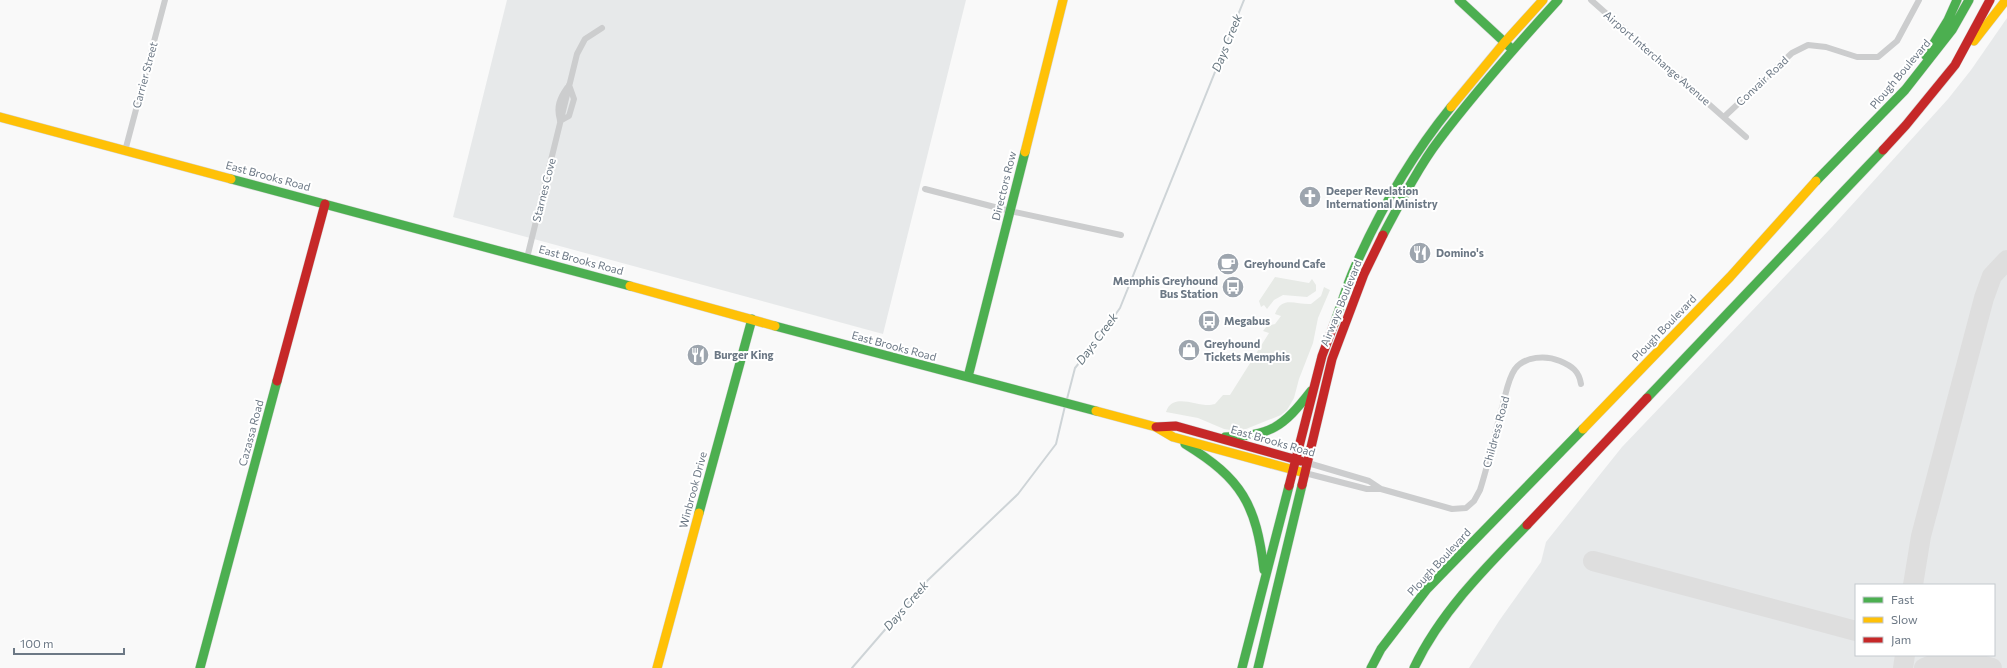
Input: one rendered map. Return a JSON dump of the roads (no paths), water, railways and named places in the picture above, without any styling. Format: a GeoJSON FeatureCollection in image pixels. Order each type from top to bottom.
{"type":"FeatureCollection","features":[{"type":"Feature","properties":{"kind":"main road","name":"Directors Row"},"geometry":{"type":"LineString","coordinates":[[968,377],[1062,0]]}},
{"type":"Feature","properties":{"kind":"main road"},"geometry":{"type":"LineString","coordinates":[[1458,0],[1513,50]]}},
{"type":"Feature","properties":{"kind":"main road","name":"Airways Boulevard"},"geometry":{"type":"LineString","coordinates":[[1242,668],[1325,344],[1354,269],[1387,203],[1428,134],[1504,43],[1543,0]]}},
{"type":"Feature","properties":{"kind":"main road","name":"Airways Boulevard"},"geometry":{"type":"LineString","coordinates":[[1258,668],[1336,348],[1364,274],[1397,208],[1438,141],[1513,50],[1558,0]]}},
{"type":"Feature","properties":{"kind":"main road"},"geometry":{"type":"LineString","coordinates":[[1905,90],[1948,20],[1957,0]]}},
{"type":"Feature","properties":{"kind":"main road","name":"Plough Boulevard"},"geometry":{"type":"LineString","coordinates":[[1370,668],[1381,649],[1428,589],[1725,282],[1826,170],[1905,90],[1952,30],[1969,0]]}},
{"type":"Feature","properties":{"kind":"main road"},"geometry":{"type":"LineString","coordinates":[[1955,64],[1990,0]]}},
{"type":"Feature","properties":{"kind":"main road"},"geometry":{"type":"LineString","coordinates":[[1414,668],[1425,645],[1474,580],[1906,125],[2006,0]]}},
{"type":"Feature","properties":{"kind":"main road","name":"East Brooks Road"},"geometry":{"type":"LineString","coordinates":[[0,117],[752,319],[881,356],[968,377],[1156,427],[1173,437],[1305,473]]}},
{"type":"Feature","properties":{"kind":"main road","name":"Cazassa Road"},"geometry":{"type":"LineString","coordinates":[[200,668],[325,204]]}},
{"type":"Feature","properties":{"kind":"main road","name":"Winbrook Drive"},"geometry":{"type":"LineString","coordinates":[[657,668],[752,319]]}},
{"type":"Feature","properties":{"kind":"main road"},"geometry":{"type":"LineString","coordinates":[[1325,344],[1336,348]]}},
{"type":"Feature","properties":{"kind":"main road"},"geometry":{"type":"LineString","coordinates":[[1218,437],[1249,437],[1274,430],[1290,417],[1314,388]]}},
{"type":"Feature","properties":{"kind":"main road","name":"East Brooks Road"},"geometry":{"type":"LineString","coordinates":[[1156,427],[1176,426],[1218,437],[1235,444],[1308,463]]}},
{"type":"Feature","properties":{"kind":"main road"},"geometry":{"type":"LineString","coordinates":[[1173,437],[1222,468],[1240,490],[1254,514],[1258,528],[1265,576]]}},
{"type":"Feature","properties":{"kind":"street","name":"Carrier Street"},"geometry":{"type":"LineString","coordinates":[[125,151],[165,0]]}},
{"type":"Feature","properties":{"kind":"street","name":"Airport Interchange Avenue"},"geometry":{"type":"LineString","coordinates":[[1591,0],[1724,117]]}},
{"type":"Feature","properties":{"kind":"street","name":"Convair Road"},"geometry":{"type":"LineString","coordinates":[[1724,117],[1792,53],[1808,45],[1826,47],[1857,57],[1878,57],[1897,40],[1919,0]]}},
{"type":"Feature","properties":{"kind":"street","name":"Starnes Cove"},"geometry":{"type":"LineString","coordinates":[[527,258],[560,121],[558,112],[559,103],[562,95],[569,86],[580,46],[592,34],[602,28]]}},
{"type":"Feature","properties":{"kind":"street","name":"Starnes Cove"},"geometry":{"type":"LineString","coordinates":[[560,121],[569,116],[574,99],[569,86]]}},
{"type":"Feature","properties":{"kind":"street"},"geometry":{"type":"LineString","coordinates":[[1724,117],[1746,137]]}},
{"type":"Feature","properties":{"kind":"street"},"geometry":{"type":"LineString","coordinates":[[925,189],[1010,211],[1121,235]]}},
{"type":"Feature","properties":{"kind":"street","name":"Childress Road"},"geometry":{"type":"LineString","coordinates":[[1466,508],[1477,496],[1483,480],[1510,380],[1516,368],[1528,360],[1549,358],[1565,363],[1577,372],[1581,384]]}},
{"type":"Feature","properties":{"kind":"street","name":"East Brooks Road"},"geometry":{"type":"LineString","coordinates":[[1308,463],[1369,481],[1381,489]]}},
{"type":"Feature","properties":{"kind":"street","name":"East Brooks Road"},"geometry":{"type":"LineString","coordinates":[[1305,473],[1367,489],[1381,489],[1445,508],[1460,510],[1466,508]]}},
{"type":"Feature","properties":{"kind":"waterway","name":"Days Creek"},"geometry":{"type":"LineString","coordinates":[[1067,399],[1075,368],[1120,308],[1244,0]]}},
{"type":"Feature","properties":{"kind":"waterway","name":"Days Creek"},"geometry":{"type":"LineString","coordinates":[[852,668],[927,581],[1018,494],[1056,444],[1065,406]]}},
{"type":"Feature","properties":{"kind":"place","name":"Deeper Revelation International Ministry"},"geometry":{"type":"Point","coordinates":[1310,197]}},
{"type":"Feature","properties":{"kind":"place","name":"Domino's"},"geometry":{"type":"Point","coordinates":[1420,253]}},
{"type":"Feature","properties":{"kind":"place","name":"Greyhound Cafe"},"geometry":{"type":"Point","coordinates":[1228,264]}},
{"type":"Feature","properties":{"kind":"place","name":"Memphis Greyhound Bus Station"},"geometry":{"type":"Point","coordinates":[1233,287]}},
{"type":"Feature","properties":{"kind":"place","name":"Megabus"},"geometry":{"type":"Point","coordinates":[1209,321]}},
{"type":"Feature","properties":{"kind":"place","name":"Greyhound Tickets Memphis"},"geometry":{"type":"Point","coordinates":[1189,350]}},
{"type":"Feature","properties":{"kind":"place","name":"Burger King"},"geometry":{"type":"Point","coordinates":[698,355]}}]}
